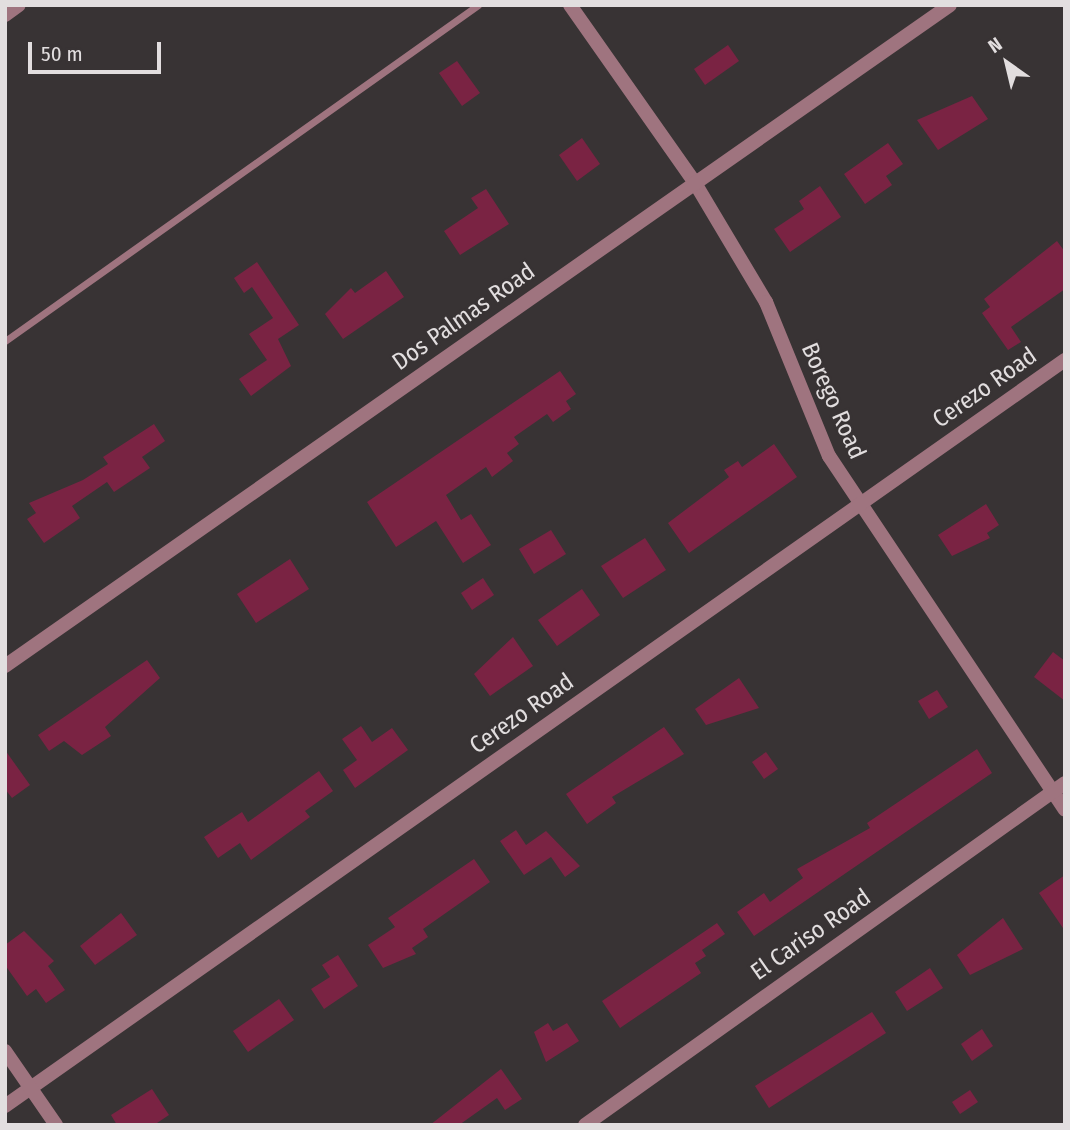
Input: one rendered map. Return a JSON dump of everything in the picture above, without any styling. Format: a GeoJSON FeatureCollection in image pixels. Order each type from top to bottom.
{"type":"FeatureCollection","features":[{"type":"Feature","properties":{"kind":"street"},"geometry":{"type":"LineString","coordinates":[[5,15],[19,5]]}},
{"type":"Feature","properties":{"kind":"street","name":"Borego Road"},"geometry":{"type":"LineString","coordinates":[[569,5],[695,183],[766,302],[829,456],[1065,810]]}},
{"type":"Feature","properties":{"kind":"street","name":"Dos Palmas Road"},"geometry":{"type":"LineString","coordinates":[[5,666],[950,5]]}},
{"type":"Feature","properties":{"kind":"street","name":"Cerezo Road"},"geometry":{"type":"LineString","coordinates":[[5,1106],[1065,360]]}},
{"type":"Feature","properties":{"kind":"street","name":"El Cariso Road"},"geometry":{"type":"LineString","coordinates":[[585,1125],[1065,783]]}},
{"type":"Feature","properties":{"kind":"street"},"geometry":{"type":"LineString","coordinates":[[5,1051],[56,1125]]}},
{"type":"Feature","properties":{"kind":"lane"},"geometry":{"type":"LineString","coordinates":[[5,341],[478,5]]}},
{"type":"Feature","properties":{"kind":"building"},"geometry":{"type":"Polygon","coordinates":[[[728,45],[739,61],[705,85],[694,69],[728,45]]]}},
{"type":"Feature","properties":{"kind":"building"},"geometry":{"type":"Polygon","coordinates":[[[457,61],[480,93],[462,106],[439,73],[457,61]]]}},
{"type":"Feature","properties":{"kind":"building"},"geometry":{"type":"Polygon","coordinates":[[[972,96],[988,119],[938,150],[917,120],[972,96]]]}},
{"type":"Feature","properties":{"kind":"building"},"geometry":{"type":"Polygon","coordinates":[[[582,138],[600,164],[577,181],[559,155],[582,138]]]}},
{"type":"Feature","properties":{"kind":"building"},"geometry":{"type":"Polygon","coordinates":[[[888,143],[903,164],[886,176],[892,185],[865,204],[844,174],[888,143]]]}},
{"type":"Feature","properties":{"kind":"building"},"geometry":{"type":"Polygon","coordinates":[[[820,186],[841,217],[790,252],[774,229],[804,209],[799,201],[820,186]]]}},
{"type":"Feature","properties":{"kind":"building"},"geometry":{"type":"Polygon","coordinates":[[[486,189],[509,224],[460,255],[444,231],[478,208],[471,198],[486,189]]]}},
{"type":"Feature","properties":{"kind":"building"},"geometry":{"type":"Polygon","coordinates":[[[1057,241],[1065,252],[1065,289],[1011,327],[1021,342],[1008,350],[982,313],[990,307],[984,299],[1057,241]]]}},
{"type":"Feature","properties":{"kind":"building"},"geometry":{"type":"Polygon","coordinates":[[[257,262],[299,325],[278,339],[291,366],[251,396],[239,379],[267,360],[249,334],[273,318],[252,287],[244,293],[234,278],[257,262]]]}},
{"type":"Feature","properties":{"kind":"building"},"geometry":{"type":"Polygon","coordinates":[[[386,271],[404,297],[343,339],[325,314],[351,288],[355,293],[386,271]]]}},
{"type":"Feature","properties":{"kind":"building"},"geometry":{"type":"Polygon","coordinates":[[[560,371],[576,394],[566,401],[571,409],[553,422],[547,414],[514,437],[519,444],[507,453],[513,461],[492,477],[486,467],[446,495],[461,520],[471,514],[491,545],[463,563],[436,521],[396,547],[367,502],[560,371]]]}},
{"type":"Feature","properties":{"kind":"building"},"geometry":{"type":"Polygon","coordinates":[[[154,424],[165,441],[142,457],[150,468],[114,492],[107,482],[72,506],[80,518],[44,543],[27,519],[36,513],[29,503],[83,480],[108,464],[103,457],[154,424]]]}},
{"type":"Feature","properties":{"kind":"building"},"geometry":{"type":"Polygon","coordinates":[[[774,444],[797,477],[689,553],[668,523],[729,477],[724,470],[738,461],[742,467],[774,444]]]}},
{"type":"Feature","properties":{"kind":"building"},"geometry":{"type":"Polygon","coordinates":[[[986,504],[999,525],[987,533],[990,538],[952,556],[938,535],[986,504]]]}},
{"type":"Feature","properties":{"kind":"building"},"geometry":{"type":"Polygon","coordinates":[[[551,530],[566,554],[534,574],[519,549],[551,530]]]}},
{"type":"Feature","properties":{"kind":"building"},"geometry":{"type":"Polygon","coordinates":[[[645,538],[666,570],[623,598],[601,566],[645,538]]]}},
{"type":"Feature","properties":{"kind":"building"},"geometry":{"type":"Polygon","coordinates":[[[290,559],[309,589],[256,623],[237,594],[290,559]]]}},
{"type":"Feature","properties":{"kind":"building"},"geometry":{"type":"Polygon","coordinates":[[[483,578],[494,595],[472,610],[461,593],[483,578]]]}},
{"type":"Feature","properties":{"kind":"building"},"geometry":{"type":"Polygon","coordinates":[[[582,589],[600,615],[557,646],[538,620],[582,589]]]}},
{"type":"Feature","properties":{"kind":"building"},"geometry":{"type":"Polygon","coordinates":[[[513,637],[533,666],[490,696],[474,674],[513,637]]]}},
{"type":"Feature","properties":{"kind":"building"},"geometry":{"type":"Polygon","coordinates":[[[1053,652],[1065,661],[1065,701],[1034,677],[1053,652]]]}},
{"type":"Feature","properties":{"kind":"building"},"geometry":{"type":"Polygon","coordinates":[[[147,660],[160,678],[105,727],[111,736],[82,755],[64,741],[49,751],[38,735],[147,660]]]}},
{"type":"Feature","properties":{"kind":"building"},"geometry":{"type":"Polygon","coordinates":[[[739,678],[759,708],[706,725],[695,709],[739,678]]]}},
{"type":"Feature","properties":{"kind":"building"},"geometry":{"type":"Polygon","coordinates":[[[937,690],[948,707],[929,719],[918,701],[937,690]]]}},
{"type":"Feature","properties":{"kind":"building"},"geometry":{"type":"Polygon","coordinates":[[[361,726],[372,742],[392,728],[408,750],[355,788],[343,770],[357,760],[342,739],[361,726]]]}},
{"type":"Feature","properties":{"kind":"building"},"geometry":{"type":"Polygon","coordinates":[[[664,727],[684,754],[612,797],[616,803],[587,824],[566,794],[664,727]]]}},
{"type":"Feature","properties":{"kind":"building"},"geometry":{"type":"Polygon","coordinates":[[[977,749],[992,773],[754,936],[737,912],[764,893],[770,902],[803,878],[797,869],[870,828],[867,823],[977,749]]]}},
{"type":"Feature","properties":{"kind":"building"},"geometry":{"type":"Polygon","coordinates":[[[5,750],[30,785],[12,798],[5,789],[5,750]]]}},
{"type":"Feature","properties":{"kind":"building"},"geometry":{"type":"Polygon","coordinates":[[[766,752],[778,769],[764,779],[752,762],[766,752]]]}},
{"type":"Feature","properties":{"kind":"building"},"geometry":{"type":"Polygon","coordinates":[[[319,771],[333,791],[305,811],[310,817],[251,860],[240,843],[218,858],[204,837],[242,812],[248,822],[319,771]]]}},
{"type":"Feature","properties":{"kind":"building"},"geometry":{"type":"Polygon","coordinates":[[[516,830],[526,845],[546,831],[580,866],[565,877],[551,857],[524,875],[500,841],[516,830]]]}},
{"type":"Feature","properties":{"kind":"building"},"geometry":{"type":"Polygon","coordinates":[[[474,859],[490,882],[423,929],[428,937],[412,948],[416,954],[383,968],[368,945],[395,927],[388,918],[474,859]]]}},
{"type":"Feature","properties":{"kind":"building"},"geometry":{"type":"Polygon","coordinates":[[[1065,875],[1065,931],[1039,893],[1065,875]]]}},
{"type":"Feature","properties":{"kind":"building"},"geometry":{"type":"Polygon","coordinates":[[[121,913],[137,935],[95,965],[80,946],[121,913]]]}},
{"type":"Feature","properties":{"kind":"building"},"geometry":{"type":"Polygon","coordinates":[[[1003,918],[1023,949],[970,975],[957,955],[1003,918]]]}},
{"type":"Feature","properties":{"kind":"building"},"geometry":{"type":"Polygon","coordinates":[[[717,923],[725,934],[702,950],[706,956],[695,963],[701,973],[620,1028],[602,1001],[717,923]]]}},
{"type":"Feature","properties":{"kind":"building"},"geometry":{"type":"Polygon","coordinates":[[[24,931],[54,961],[48,966],[65,990],[46,1003],[36,989],[27,996],[5,965],[5,945],[24,931]]]}},
{"type":"Feature","properties":{"kind":"building"},"geometry":{"type":"Polygon","coordinates":[[[338,955],[358,986],[324,1009],[311,989],[330,977],[322,965],[338,955]]]}},
{"type":"Feature","properties":{"kind":"building"},"geometry":{"type":"Polygon","coordinates":[[[930,968],[943,988],[907,1011],[895,992],[930,968]]]}},
{"type":"Feature","properties":{"kind":"building"},"geometry":{"type":"Polygon","coordinates":[[[279,999],[294,1020],[248,1052],[233,1031],[279,999]]]}},
{"type":"Feature","properties":{"kind":"building"},"geometry":{"type":"Polygon","coordinates":[[[872,1012],[886,1033],[769,1108],[755,1086],[872,1012]]]}},
{"type":"Feature","properties":{"kind":"building"},"geometry":{"type":"Polygon","coordinates":[[[548,1023],[553,1031],[567,1023],[579,1041],[546,1062],[534,1032],[548,1023]]]}},
{"type":"Feature","properties":{"kind":"building"},"geometry":{"type":"Polygon","coordinates":[[[982,1029],[993,1046],[972,1061],[961,1044],[982,1029]]]}},
{"type":"Feature","properties":{"kind":"building"},"geometry":{"type":"Polygon","coordinates":[[[501,1069],[522,1099],[505,1110],[497,1098],[459,1125],[430,1125],[501,1069]]]}},
{"type":"Feature","properties":{"kind":"building"},"geometry":{"type":"Polygon","coordinates":[[[152,1089],[169,1115],[154,1125],[117,1125],[111,1115],[152,1089]]]}},
{"type":"Feature","properties":{"kind":"building"},"geometry":{"type":"Polygon","coordinates":[[[970,1090],[978,1102],[960,1114],[952,1102],[970,1090]]]}}]}
